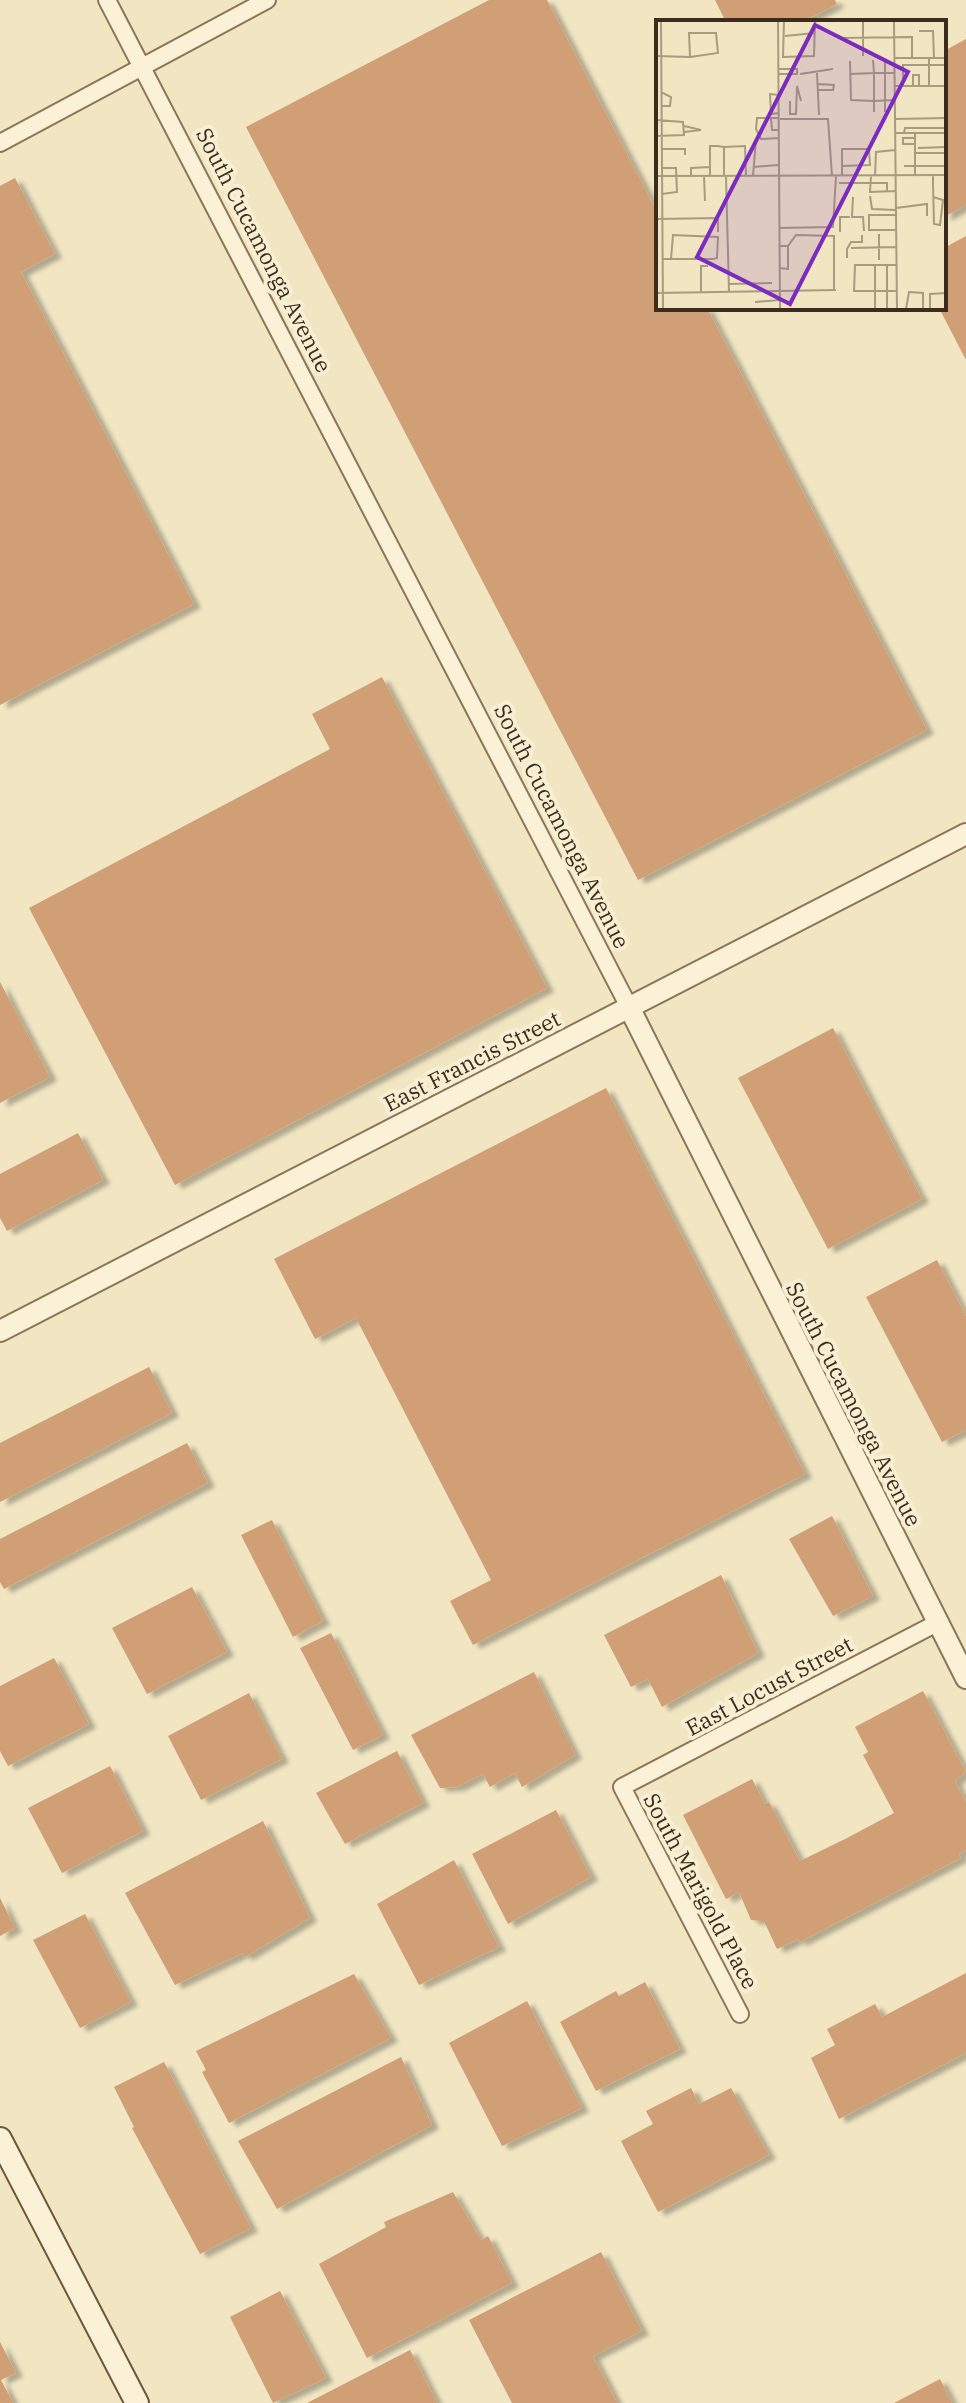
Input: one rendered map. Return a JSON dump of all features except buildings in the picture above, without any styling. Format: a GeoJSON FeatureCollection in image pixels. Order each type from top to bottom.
{"type":"FeatureCollection","features":[{"type":"Feature","properties":{"kind":"main road"},"geometry":{"type":"LineString","coordinates":[[0,2139],[137,2403]]}},
{"type":"Feature","properties":{"kind":"street","name":"South Cucamonga Avenue"},"geometry":{"type":"LineString","coordinates":[[107,0],[629,1007],[966,1678]]}},
{"type":"Feature","properties":{"kind":"street"},"geometry":{"type":"LineString","coordinates":[[0,143],[267,0]]}},
{"type":"Feature","properties":{"kind":"street","name":"East Francis Street"},"geometry":{"type":"LineString","coordinates":[[0,1331],[966,834]]}},
{"type":"Feature","properties":{"kind":"street","name":"East Locust Street"},"geometry":{"type":"LineString","coordinates":[[622,1787],[937,1623]]}},
{"type":"Feature","properties":{"kind":"street","name":"South Marigold Place"},"geometry":{"type":"LineString","coordinates":[[622,1787],[740,2014]]}}]}
